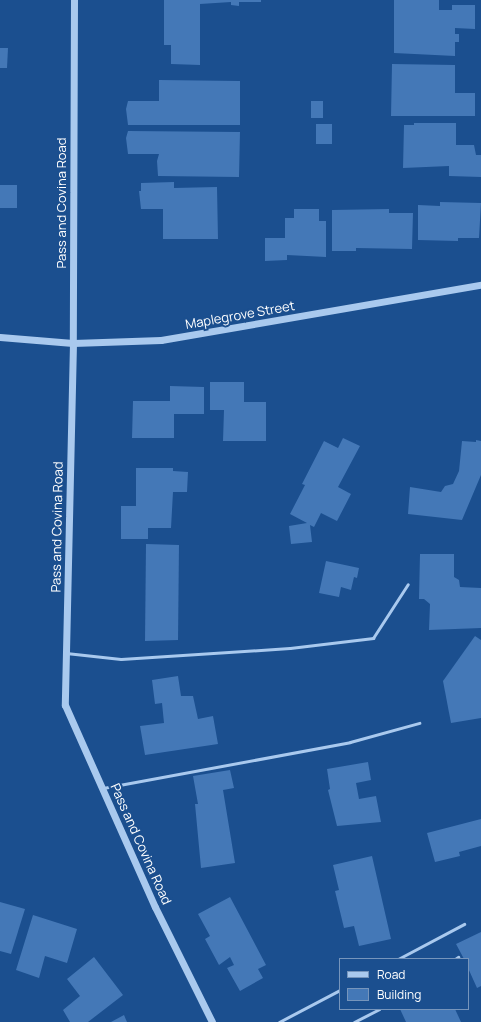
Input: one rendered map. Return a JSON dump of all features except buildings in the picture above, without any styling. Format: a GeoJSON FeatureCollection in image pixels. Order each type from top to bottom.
{"type":"FeatureCollection","features":[{"type":"Feature","properties":{"kind":"street","name":"Pass and Covina Road"},"geometry":{"type":"LineString","coordinates":[[74,0],[73,343],[65,705],[155,907],[212,1022]]}},
{"type":"Feature","properties":{"kind":"street","name":"Maplegrove Street"},"geometry":{"type":"LineString","coordinates":[[0,337],[73,343],[161,340],[481,285]]}},
{"type":"Feature","properties":{"kind":"lane"},"geometry":{"type":"LineString","coordinates":[[66,653],[121,659],[290,648],[373,638],[408,584]]}},
{"type":"Feature","properties":{"kind":"lane"},"geometry":{"type":"LineString","coordinates":[[103,788],[350,742],[419,723]]}},
{"type":"Feature","properties":{"kind":"lane"},"geometry":{"type":"LineString","coordinates":[[400,958],[464,924]]}},
{"type":"Feature","properties":{"kind":"lane"},"geometry":{"type":"LineString","coordinates":[[279,1022],[339,991]]}},
{"type":"Feature","properties":{"kind":"lane"},"geometry":{"type":"LineString","coordinates":[[354,1022],[377,1010]]}}]}
